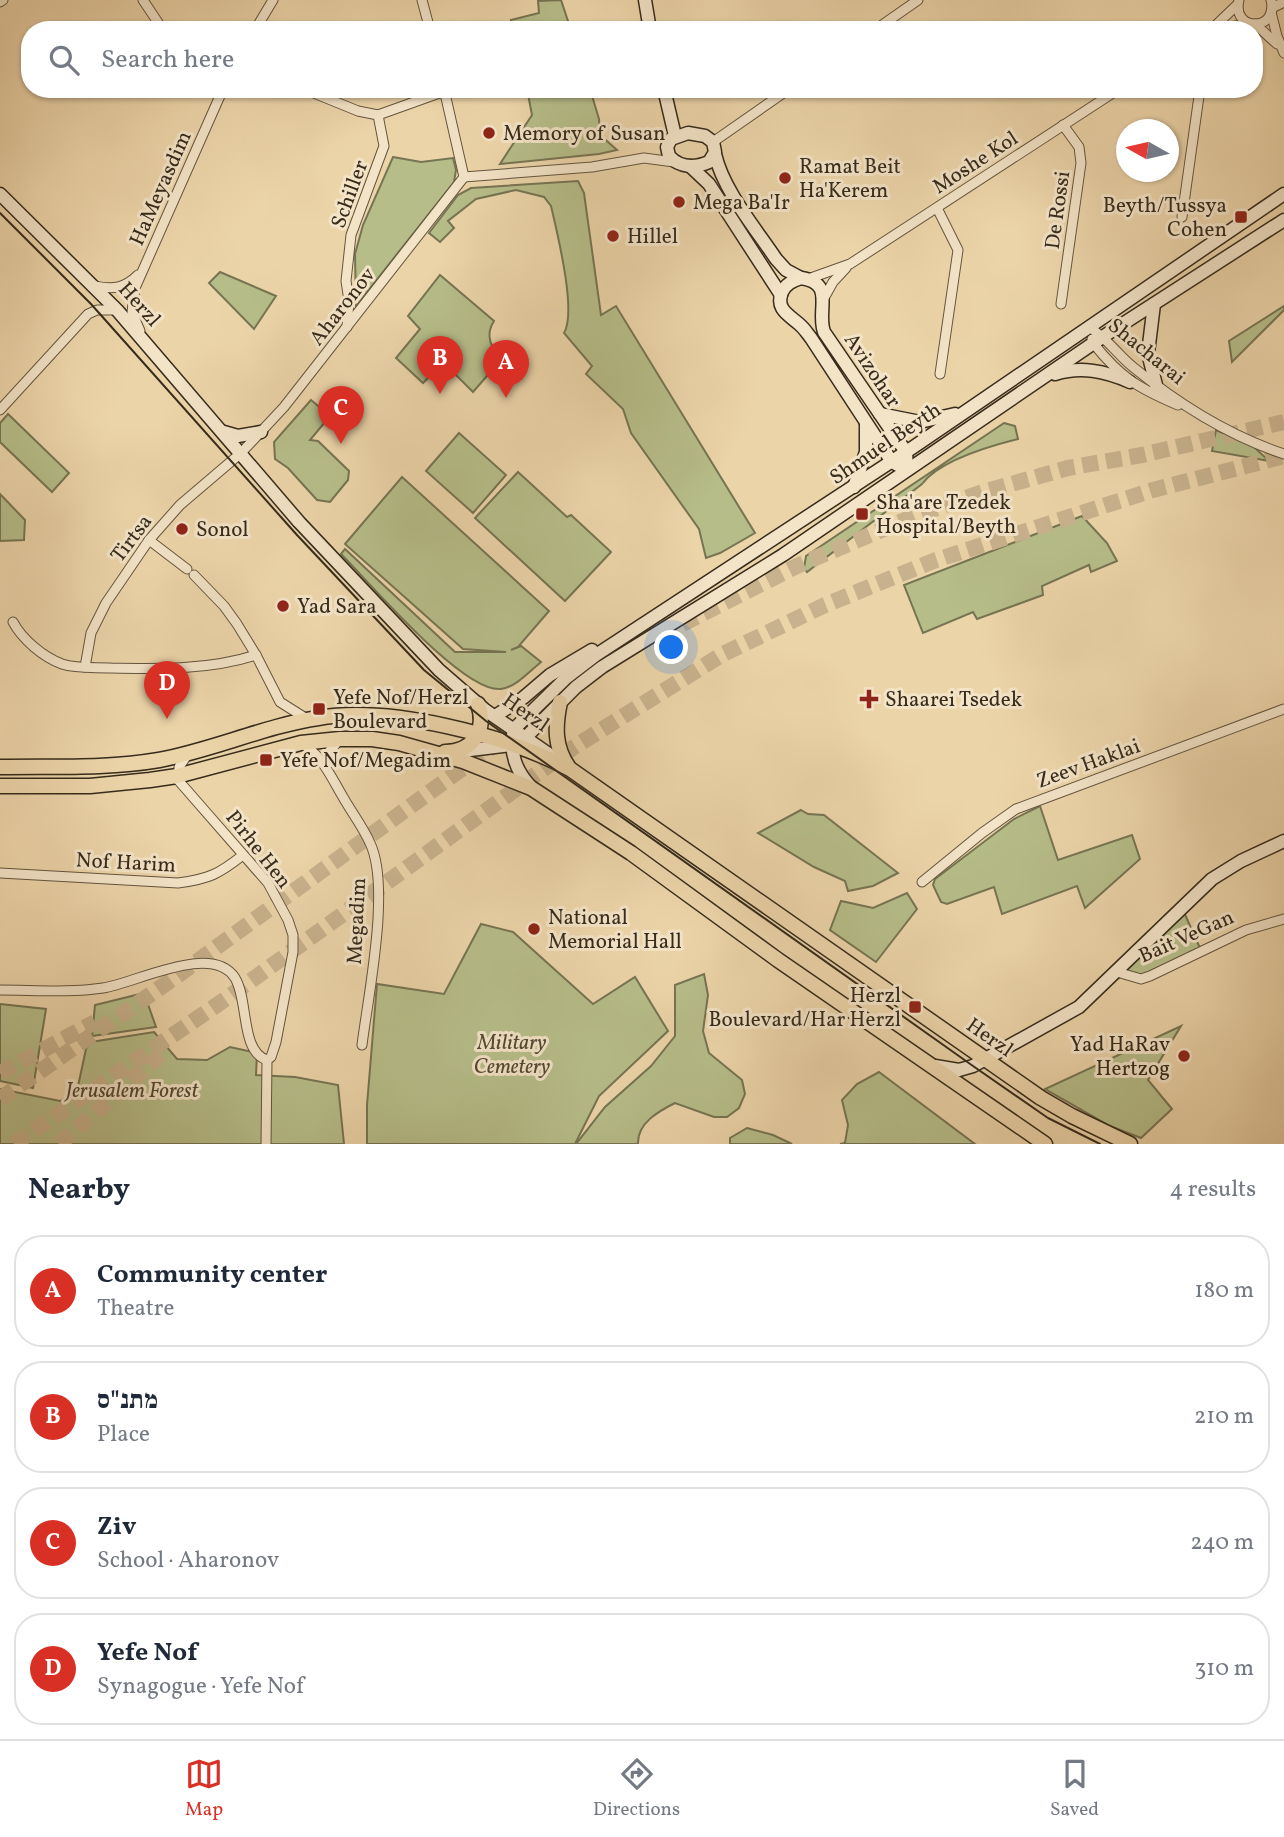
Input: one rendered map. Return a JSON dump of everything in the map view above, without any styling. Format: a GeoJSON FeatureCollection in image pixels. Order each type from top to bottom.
{"type":"FeatureCollection","features":[{"type":"Feature","properties":{"kind":"main road"},"geometry":{"type":"LineString","coordinates":[[560,702],[557,720],[558,746],[570,769]]}},
{"type":"Feature","properties":{"kind":"main road"},"geometry":{"type":"LineString","coordinates":[[478,704],[479,729]]}},
{"type":"Feature","properties":{"kind":"main road"},"geometry":{"type":"LineString","coordinates":[[0,767],[117,765],[190,753],[309,720],[335,716],[364,716],[451,728],[479,729],[570,769]]}},
{"type":"Feature","properties":{"kind":"main road"},"geometry":{"type":"LineString","coordinates":[[430,752],[462,751],[479,729],[495,716]]}},
{"type":"Feature","properties":{"kind":"main road"},"geometry":{"type":"LineString","coordinates":[[0,786],[90,786],[177,776],[301,743],[340,739],[372,739],[399,743],[494,772],[531,788],[631,853],[778,960],[1045,1144]]}},
{"type":"Feature","properties":{"kind":"main road","name":"Herzl"},"geometry":{"type":"LineString","coordinates":[[570,769],[1055,1107],[1130,1144]]}},
{"type":"Feature","properties":{"kind":"street"},"geometry":{"type":"LineString","coordinates":[[143,0],[157,21]]}},
{"type":"Feature","properties":{"kind":"street"},"geometry":{"type":"LineString","coordinates":[[260,21],[273,0]]}},
{"type":"Feature","properties":{"kind":"street"},"geometry":{"type":"LineString","coordinates":[[422,0],[428,21]]}},
{"type":"Feature","properties":{"kind":"street"},"geometry":{"type":"LineString","coordinates":[[645,0],[648,21]]}},
{"type":"Feature","properties":{"kind":"street"},"geometry":{"type":"LineString","coordinates":[[888,21],[918,0]]}},
{"type":"Feature","properties":{"kind":"street"},"geometry":{"type":"LineString","coordinates":[[1238,2],[1240,17],[1247,21]]}},
{"type":"Feature","properties":{"kind":"street"},"geometry":{"type":"LineString","coordinates":[[1222,21],[1238,2]]}},
{"type":"Feature","properties":{"kind":"street"},"geometry":{"type":"LineString","coordinates":[[1283,52],[1271,7],[1284,2]]}},
{"type":"Feature","properties":{"kind":"street"},"geometry":{"type":"LineString","coordinates":[[1263,33],[1283,52]]}},
{"type":"Feature","properties":{"kind":"street","name":"HaMeyasdim"},"geometry":{"type":"LineString","coordinates":[[144,339],[133,317],[132,301],[146,262],[219,98]]}},
{"type":"Feature","properties":{"kind":"street"},"geometry":{"type":"LineString","coordinates":[[326,98],[358,111],[378,115],[424,98]]}},
{"type":"Feature","properties":{"kind":"street"},"geometry":{"type":"LineString","coordinates":[[447,98],[464,177],[592,167],[644,158],[690,166],[709,162],[714,148],[778,98]]}},
{"type":"Feature","properties":{"kind":"street"},"geometry":{"type":"LineString","coordinates":[[665,98],[671,142],[669,156],[674,162]]}},
{"type":"Feature","properties":{"kind":"street","name":"Moshe Kol"},"geometry":{"type":"LineString","coordinates":[[823,304],[833,282],[850,264],[1105,98]]}},
{"type":"Feature","properties":{"kind":"street"},"geometry":{"type":"LineString","coordinates":[[1182,217],[1199,98]]}},
{"type":"Feature","properties":{"kind":"street","name":"Schiller"},"geometry":{"type":"LineString","coordinates":[[347,328],[346,281],[351,235],[384,146],[378,115]]}},
{"type":"Feature","properties":{"kind":"street","name":"De Rossi"},"geometry":{"type":"LineString","coordinates":[[1061,304],[1081,163],[1079,147],[1063,125]]}},
{"type":"Feature","properties":{"kind":"street"},"geometry":{"type":"LineString","coordinates":[[644,158],[671,142],[697,134],[710,138],[714,148]]}},
{"type":"Feature","properties":{"kind":"street","name":"Avizohar"},"geometry":{"type":"LineString","coordinates":[[714,148],[718,166],[729,188],[776,259],[786,270],[819,286],[824,332],[906,452]]}},
{"type":"Feature","properties":{"kind":"street","name":"Avizohar"},"geometry":{"type":"LineString","coordinates":[[690,166],[709,184],[781,295],[783,312],[797,322],[811,338],[892,462],[907,470]]}},
{"type":"Feature","properties":{"kind":"street","name":"Aharonov"},"geometry":{"type":"LineString","coordinates":[[241,453],[285,407],[464,177]]}},
{"type":"Feature","properties":{"kind":"street","name":"Herzl"},"geometry":{"type":"LineString","coordinates":[[0,194],[95,286],[144,339],[318,543],[439,670],[478,704],[570,769]]}},
{"type":"Feature","properties":{"kind":"street","name":"Shmuel Beyth"},"geometry":{"type":"LineString","coordinates":[[514,730],[566,678],[596,654],[892,462],[1284,194]]}},
{"type":"Feature","properties":{"kind":"street"},"geometry":{"type":"LineString","coordinates":[[937,208],[958,250],[940,374]]}},
{"type":"Feature","properties":{"kind":"street","name":"Shmuel Beyth"},"geometry":{"type":"LineString","coordinates":[[462,751],[512,745],[526,738],[560,702],[602,667],[783,555],[1098,340],[1284,220]]}},
{"type":"Feature","properties":{"kind":"street","name":"HaMeyasdim"},"geometry":{"type":"LineString","coordinates":[[95,286],[125,286],[137,276],[146,262]]}},
{"type":"Feature","properties":{"kind":"street","name":"Moshe Kol"},"geometry":{"type":"LineString","coordinates":[[804,279],[850,264]]}},
{"type":"Feature","properties":{"kind":"street"},"geometry":{"type":"LineString","coordinates":[[781,295],[788,283],[804,279]]}},
{"type":"Feature","properties":{"kind":"street"},"geometry":{"type":"LineString","coordinates":[[797,322],[809,322],[823,304]]}},
{"type":"Feature","properties":{"kind":"street"},"geometry":{"type":"LineString","coordinates":[[1154,304],[1147,353],[1156,385]]}},
{"type":"Feature","properties":{"kind":"street"},"geometry":{"type":"LineString","coordinates":[[0,410],[88,314],[97,310],[117,310]]}},
{"type":"Feature","properties":{"kind":"street","name":"Shacharai"},"geometry":{"type":"LineString","coordinates":[[1089,327],[1111,364],[1130,382],[1201,414]]}},
{"type":"Feature","properties":{"kind":"street","name":"Shacharai"},"geometry":{"type":"LineString","coordinates":[[1098,340],[1156,385],[1201,414],[1245,438],[1284,454]]}},
{"type":"Feature","properties":{"kind":"street"},"geometry":{"type":"LineString","coordinates":[[1047,376],[1070,370],[1092,370],[1130,382]]}},
{"type":"Feature","properties":{"kind":"street"},"geometry":{"type":"LineString","coordinates":[[880,414],[920,422],[972,408]]}},
{"type":"Feature","properties":{"kind":"street"},"geometry":{"type":"LineString","coordinates":[[854,487],[866,452],[865,420]]}},
{"type":"Feature","properties":{"kind":"street"},"geometry":{"type":"LineString","coordinates":[[223,431],[238,436],[261,432]]}},
{"type":"Feature","properties":{"kind":"street"},"geometry":{"type":"LineString","coordinates":[[906,452],[907,470]]}},
{"type":"Feature","properties":{"kind":"street","name":"Tirtsa"},"geometry":{"type":"LineString","coordinates":[[85,667],[91,633],[106,603],[180,505],[241,453]]}},
{"type":"Feature","properties":{"kind":"street"},"geometry":{"type":"LineString","coordinates":[[152,543],[190,572],[224,606],[256,655],[281,702],[309,720]]}},
{"type":"Feature","properties":{"kind":"street"},"geometry":{"type":"LineString","coordinates":[[13,622],[22,637],[56,661],[72,666],[190,667],[256,655]]}},
{"type":"Feature","properties":{"kind":"street"},"geometry":{"type":"LineString","coordinates":[[495,716],[568,663],[642,624]]}},
{"type":"Feature","properties":{"kind":"street"},"geometry":{"type":"LineString","coordinates":[[270,731],[279,718],[281,702]]}},
{"type":"Feature","properties":{"kind":"street","name":"Zeev Haklai"},"geometry":{"type":"LineString","coordinates":[[922,882],[1016,809],[1284,709]]}},
{"type":"Feature","properties":{"kind":"street"},"geometry":{"type":"LineString","coordinates":[[514,730],[512,745],[517,769],[531,788]]}},
{"type":"Feature","properties":{"kind":"street"},"geometry":{"type":"LineString","coordinates":[[326,769],[328,753],[340,739]]}},
{"type":"Feature","properties":{"kind":"street","name":"Megadim"},"geometry":{"type":"LineString","coordinates":[[301,743],[317,755],[371,845],[379,881],[378,913],[362,1045]]}},
{"type":"Feature","properties":{"kind":"street"},"geometry":{"type":"LineString","coordinates":[[177,776],[183,761],[190,753]]}},
{"type":"Feature","properties":{"kind":"street","name":"Pirhe Hen"},"geometry":{"type":"LineString","coordinates":[[177,776],[181,784],[268,883],[293,935],[293,952],[276,1042],[273,1053],[267,1060]]}},
{"type":"Feature","properties":{"kind":"street"},"geometry":{"type":"LineString","coordinates":[[1117,972],[1212,878],[1241,860],[1284,841]]}},
{"type":"Feature","properties":{"kind":"street","name":"Nof Harim"},"geometry":{"type":"LineString","coordinates":[[0,873],[178,883],[224,871],[243,855]]}},
{"type":"Feature","properties":{"kind":"street","name":"Bait VeGan"},"geometry":{"type":"LineString","coordinates":[[925,1062],[950,1070],[973,1066],[982,1057],[1039,1030],[1079,1007],[1117,972],[1141,979],[1246,930],[1284,919]]}},
{"type":"Feature","properties":{"kind":"street"},"geometry":{"type":"LineString","coordinates":[[0,990],[78,990],[105,987],[199,963],[219,965],[230,971],[242,991],[252,1047],[259,1056],[267,1060],[266,1144]]}},
{"type":"Feature","properties":{"kind":"green space"},"geometry":{"type":"Polygon","coordinates":[[[561,0],[568,21],[511,21],[539,13],[538,1],[561,0]]]}},
{"type":"Feature","properties":{"kind":"green space"},"geometry":{"type":"Polygon","coordinates":[[[529,98],[593,98],[599,119],[600,135],[617,150],[500,164],[532,115],[529,98]]]}},
{"type":"Feature","properties":{"kind":"green space"},"geometry":{"type":"Polygon","coordinates":[[[393,157],[421,162],[453,158],[456,170],[454,182],[356,306],[355,254],[363,225],[393,157]]]}},
{"type":"Feature","properties":{"kind":"green space"},"geometry":{"type":"Polygon","coordinates":[[[578,181],[584,193],[601,315],[616,306],[755,533],[720,553],[706,558],[699,529],[631,433],[623,409],[586,374],[592,366],[564,333],[568,308],[565,271],[551,206],[544,197],[516,190],[476,199],[448,221],[454,228],[440,242],[429,233],[458,195],[471,188],[578,181]]]}},
{"type":"Feature","properties":{"kind":"green space"},"geometry":{"type":"Polygon","coordinates":[[[220,272],[276,296],[254,329],[209,283],[220,272]]]}},
{"type":"Feature","properties":{"kind":"green space"},"geometry":{"type":"Polygon","coordinates":[[[440,275],[494,321],[489,337],[501,360],[473,392],[448,367],[437,382],[429,377],[423,383],[396,358],[420,329],[408,316],[440,275]]]}},
{"type":"Feature","properties":{"kind":"green space"},"geometry":{"type":"Polygon","coordinates":[[[1284,306],[1284,310],[1232,362],[1229,341],[1284,306]]]}},
{"type":"Feature","properties":{"kind":"green space"},"geometry":{"type":"Polygon","coordinates":[[[311,400],[330,416],[310,440],[318,441],[349,471],[348,480],[330,502],[317,500],[288,468],[275,459],[274,442],[311,400]]]}},
{"type":"Feature","properties":{"kind":"green space"},"geometry":{"type":"Polygon","coordinates":[[[8,414],[69,473],[52,492],[0,442],[0,423],[8,414]]]}},
{"type":"Feature","properties":{"kind":"green space"},"geometry":{"type":"Polygon","coordinates":[[[1004,423],[1015,426],[1018,439],[980,450],[940,468],[807,572],[804,568],[806,556],[1004,423]]]}},
{"type":"Feature","properties":{"kind":"green space"},"geometry":{"type":"Polygon","coordinates":[[[1216,430],[1253,446],[1269,461],[1212,451],[1216,430]]]}},
{"type":"Feature","properties":{"kind":"green space"},"geometry":{"type":"Polygon","coordinates":[[[459,433],[506,475],[473,513],[426,471],[459,433]]]}},
{"type":"Feature","properties":{"kind":"green space"},"geometry":{"type":"Polygon","coordinates":[[[518,472],[567,517],[571,515],[611,552],[565,601],[475,518],[518,472]]]}},
{"type":"Feature","properties":{"kind":"green space"},"geometry":{"type":"Polygon","coordinates":[[[402,477],[549,611],[518,647],[511,650],[521,646],[541,662],[512,685],[501,689],[484,686],[464,674],[394,611],[341,554],[345,549],[455,652],[506,652],[463,649],[345,544],[402,477]]]}},
{"type":"Feature","properties":{"kind":"green space"},"geometry":{"type":"Polygon","coordinates":[[[0,494],[25,520],[24,540],[0,541],[0,494]]]}},
{"type":"Feature","properties":{"kind":"green space"},"geometry":{"type":"Polygon","coordinates":[[[1082,516],[1107,543],[1117,561],[1091,572],[1089,565],[1042,586],[1043,595],[977,619],[973,612],[923,633],[904,585],[1082,516]]]}},
{"type":"Feature","properties":{"kind":"green space"},"geometry":{"type":"Polygon","coordinates":[[[1040,806],[1058,860],[1132,835],[1140,859],[1085,908],[1077,886],[1002,914],[994,887],[947,904],[941,902],[933,885],[935,879],[1014,819],[1040,806]]]}},
{"type":"Feature","properties":{"kind":"green space"},"geometry":{"type":"Polygon","coordinates":[[[801,810],[808,814],[824,815],[898,873],[873,886],[848,891],[845,881],[814,867],[758,833],[801,810]]]}},
{"type":"Feature","properties":{"kind":"green space"},"geometry":{"type":"Polygon","coordinates":[[[907,893],[917,909],[876,962],[830,930],[841,901],[873,908],[907,893]]]}},
{"type":"Feature","properties":{"kind":"green space"},"geometry":{"type":"Polygon","coordinates":[[[1183,910],[1200,948],[1146,974],[1122,971],[1183,910]]]}},
{"type":"Feature","properties":{"kind":"green space","name":"Military Cemetery"},"geometry":{"type":"Polygon","coordinates":[[[481,924],[513,932],[593,1004],[635,977],[668,1031],[599,1096],[575,1144],[367,1144],[367,1105],[377,984],[444,994],[481,924]]]}},
{"type":"Feature","properties":{"kind":"green space"},"geometry":{"type":"Polygon","coordinates":[[[704,974],[708,995],[703,1031],[709,1053],[742,1080],[745,1094],[739,1108],[727,1117],[714,1117],[675,1103],[645,1124],[638,1144],[576,1144],[605,1107],[651,1066],[675,1036],[675,985],[704,974]]]}},
{"type":"Feature","properties":{"kind":"green space"},"geometry":{"type":"Polygon","coordinates":[[[144,993],[156,1027],[92,1036],[95,1005],[144,993]]]}},
{"type":"Feature","properties":{"kind":"green space"},"geometry":{"type":"Polygon","coordinates":[[[0,1004],[46,1009],[33,1088],[0,1081],[0,1004]]]}},
{"type":"Feature","properties":{"kind":"green space"},"geometry":{"type":"Polygon","coordinates":[[[1181,1026],[1148,1080],[1172,1109],[1141,1138],[1110,1126],[1045,1089],[1181,1026]]]}},
{"type":"Feature","properties":{"kind":"green space","name":"Jerusalem Forest"},"geometry":{"type":"Polygon","coordinates":[[[154,1032],[177,1059],[207,1060],[230,1047],[257,1053],[256,1075],[295,1077],[338,1085],[344,1144],[0,1144],[0,1089],[60,1101],[77,1091],[86,1049],[91,1042],[154,1032]]]}},
{"type":"Feature","properties":{"kind":"green space"},"geometry":{"type":"Polygon","coordinates":[[[879,1072],[975,1144],[840,1144],[845,1143],[848,1125],[842,1100],[857,1084],[879,1072]]]}},
{"type":"Feature","properties":{"kind":"green space"},"geometry":{"type":"Polygon","coordinates":[[[747,1128],[773,1135],[792,1144],[730,1144],[730,1138],[747,1128]]]}},
{"type":"Feature","properties":{"kind":"tunnel"},"geometry":{"type":"LineString","coordinates":[[682,624],[799,565],[917,515],[983,492],[1068,468],[1142,455],[1284,422]]}},
{"type":"Feature","properties":{"kind":"tunnel"},"geometry":{"type":"LineString","coordinates":[[14,1144],[227,998],[574,747],[723,654],[825,605],[936,560],[1153,490],[1284,456]]}},
{"type":"Feature","properties":{"kind":"tunnel"},"geometry":{"type":"LineString","coordinates":[[0,1099],[177,976],[496,744]]}},
{"type":"Feature","properties":{"kind":"tunnel"},"geometry":{"type":"LineString","coordinates":[[0,1073],[95,1022]]}},
{"type":"Feature","properties":{"kind":"tunnel"},"geometry":{"type":"LineString","coordinates":[[59,1144],[164,1052]]}},
{"type":"Feature","properties":{"kind":"tram line"},"geometry":{"type":"LineString","coordinates":[[0,213],[91,304],[297,535],[424,670],[486,721],[973,1066],[1048,1118],[1100,1144]]}},
{"type":"Feature","properties":{"kind":"place","name":"Memory of Susan"},"geometry":{"type":"Point","coordinates":[489,133]}},
{"type":"Feature","properties":{"kind":"place","name":"Ramat Beit Ha'Kerem"},"geometry":{"type":"Point","coordinates":[785,178]}},
{"type":"Feature","properties":{"kind":"place","name":"Mega Ba'Ir"},"geometry":{"type":"Point","coordinates":[679,202]}},
{"type":"Feature","properties":{"kind":"place","name":"Beyth/Tussya Cohen"},"geometry":{"type":"Point","coordinates":[1241,217]}},
{"type":"Feature","properties":{"kind":"place","name":"Hillel"},"geometry":{"type":"Point","coordinates":[613,236]}},
{"type":"Feature","properties":{"kind":"place","name":"מתנ\"ס"},"geometry":{"type":"Point","coordinates":[440,394]}},
{"type":"Feature","properties":{"kind":"place","name":"Community center"},"geometry":{"type":"Point","coordinates":[506,398]}},
{"type":"Feature","properties":{"kind":"place","name":"Ziv"},"geometry":{"type":"Point","coordinates":[341,444]}},
{"type":"Feature","properties":{"kind":"place","name":"Sha'are Tzedek Hospital/Beyth"},"geometry":{"type":"Point","coordinates":[862,514]}},
{"type":"Feature","properties":{"kind":"place","name":"Sonol"},"geometry":{"type":"Point","coordinates":[182,529]}},
{"type":"Feature","properties":{"kind":"place","name":"Yad Sara"},"geometry":{"type":"Point","coordinates":[283,606]}},
{"type":"Feature","properties":{"kind":"place","name":"Shaarei Tsedek"},"geometry":{"type":"Point","coordinates":[869,699]}},
{"type":"Feature","properties":{"kind":"place","name":"Yefe Nof/Herzl Boulevard"},"geometry":{"type":"Point","coordinates":[319,709]}},
{"type":"Feature","properties":{"kind":"place","name":"Yefe Nof"},"geometry":{"type":"Point","coordinates":[167,719]}},
{"type":"Feature","properties":{"kind":"place","name":"Yefe Nof/Megadim"},"geometry":{"type":"Point","coordinates":[266,760]}},
{"type":"Feature","properties":{"kind":"place","name":"National Memorial Hall"},"geometry":{"type":"Point","coordinates":[534,929]}},
{"type":"Feature","properties":{"kind":"place","name":"Herzl Boulevard/Har Herzl"},"geometry":{"type":"Point","coordinates":[915,1007]}},
{"type":"Feature","properties":{"kind":"place","name":"Yad HaRav Hertzog"},"geometry":{"type":"Point","coordinates":[1184,1056]}}]}
